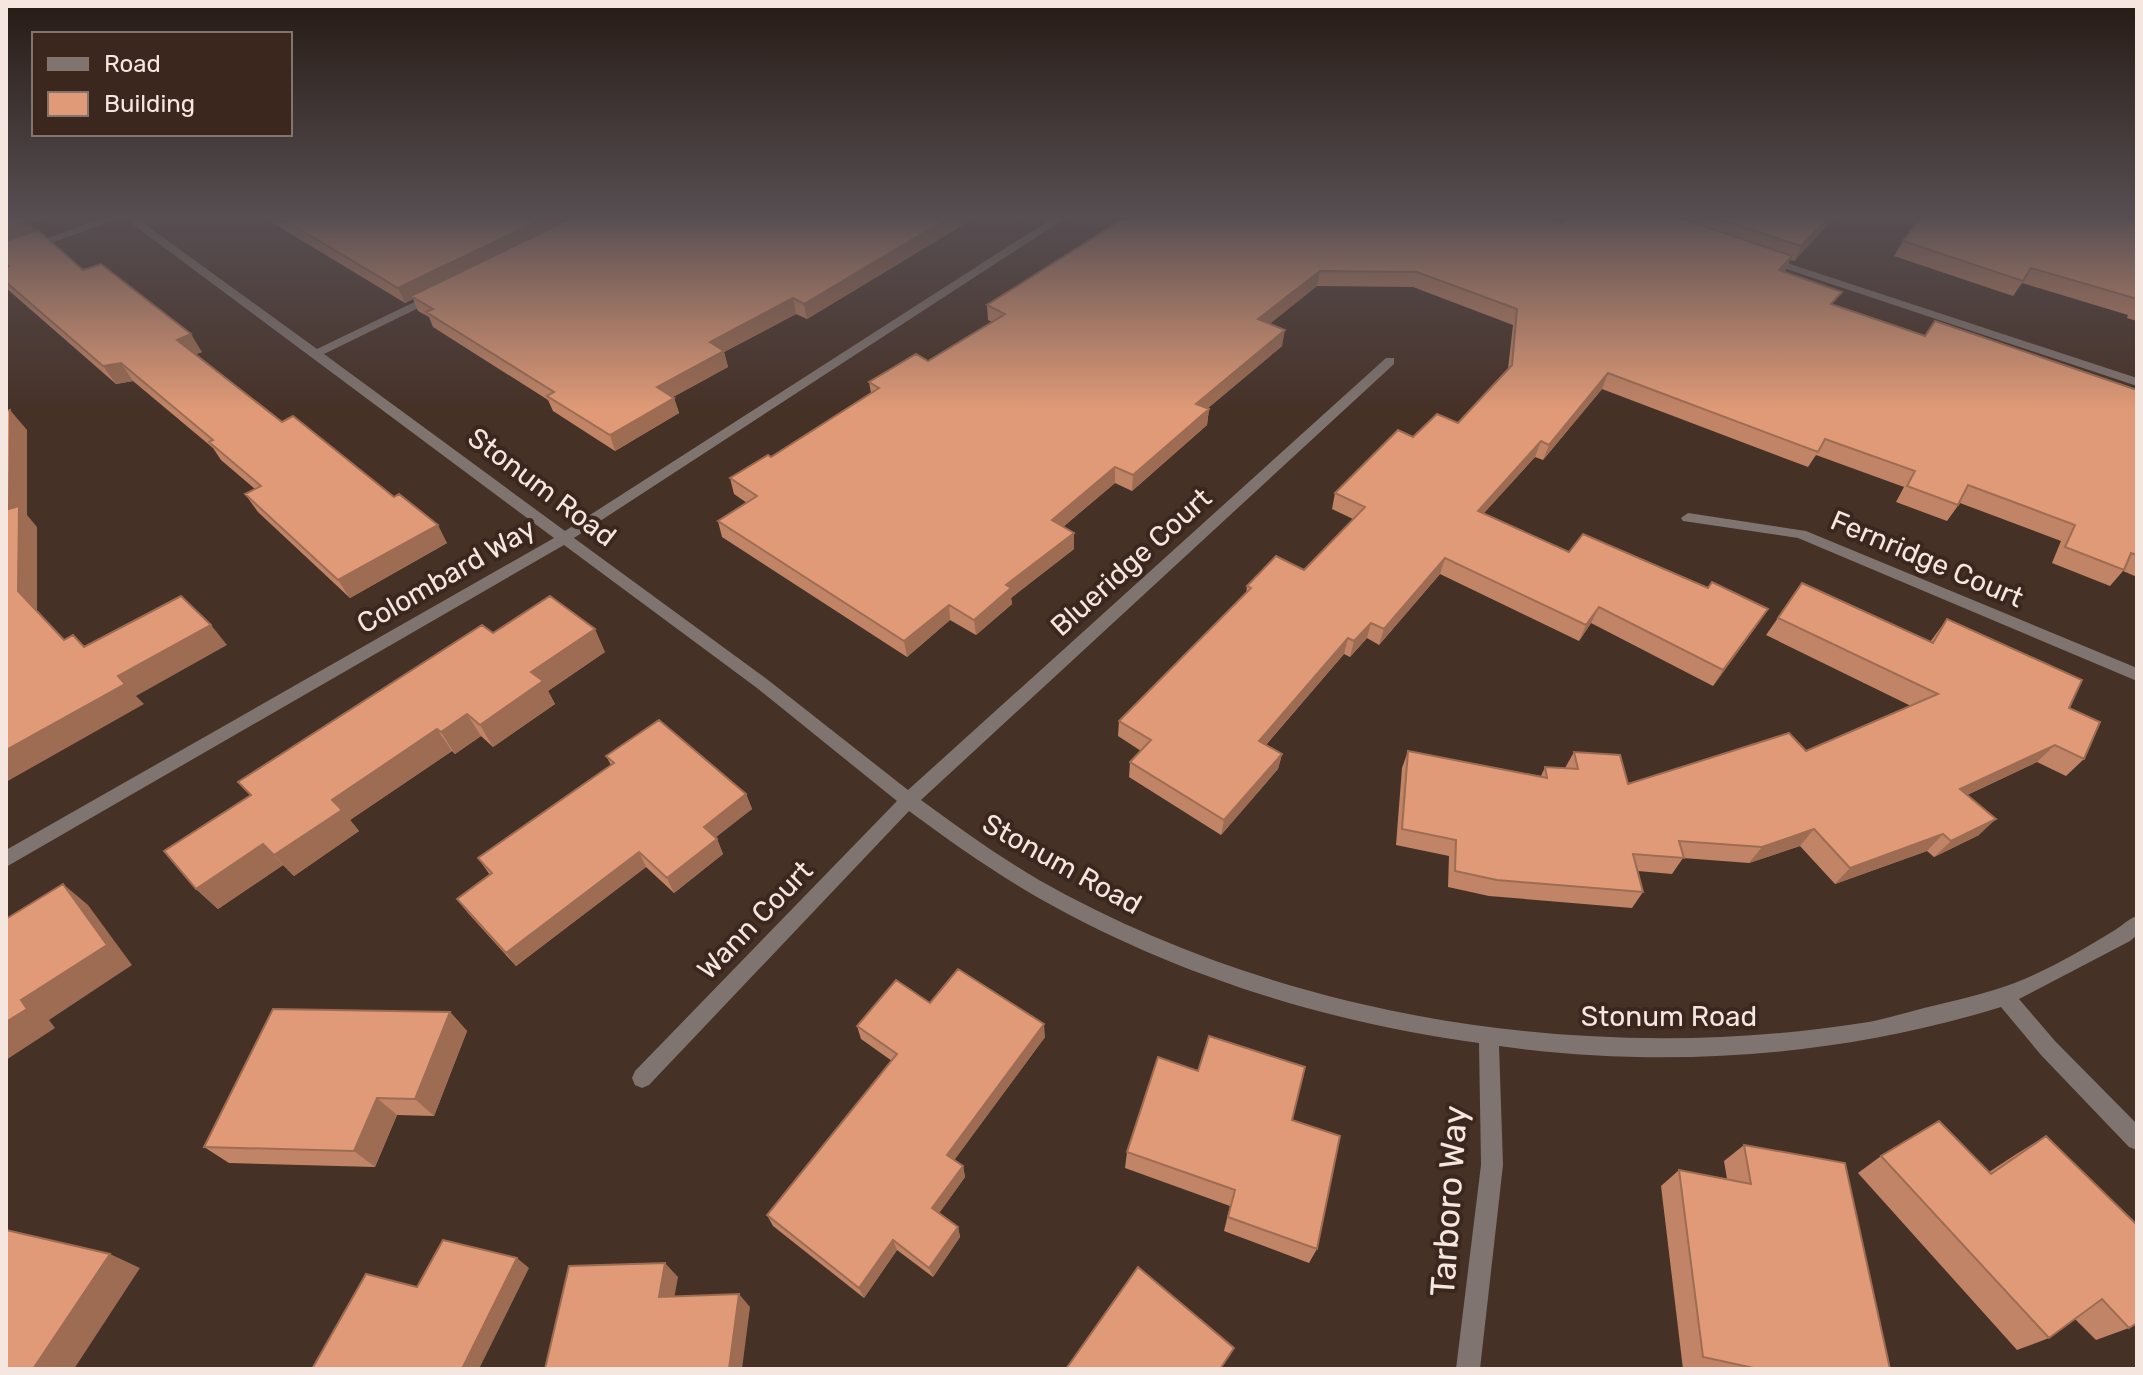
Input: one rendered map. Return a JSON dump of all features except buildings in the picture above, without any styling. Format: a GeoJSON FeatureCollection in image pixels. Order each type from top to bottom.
{"type":"FeatureCollection","features":[{"type":"Feature","properties":{"kind":"street","name":"Stonum Road"},"geometry":{"type":"LineString","coordinates":[[218,281],[743,669],[962,841],[1035,886],[1131,936],[1260,984],[1379,1017],[1489,1037],[1627,1049],[1749,1046],[1863,1033],[2004,996],[2123,935],[2137,924]]}},
{"type":"Feature","properties":{"kind":"street","name":"Colombard Way"},"geometry":{"type":"LineString","coordinates":[[6,859],[563,539],[963,281]]}},
{"type":"Feature","properties":{"kind":"street"},"geometry":{"type":"LineString","coordinates":[[1833,281],[2137,382]]}},
{"type":"Feature","properties":{"kind":"street"},"geometry":{"type":"LineString","coordinates":[[318,353],[444,292]]}},
{"type":"Feature","properties":{"kind":"street","name":"Blueridge Court"},"geometry":{"type":"LineString","coordinates":[[908,801],[1390,361]]}},
{"type":"Feature","properties":{"kind":"street","name":"Fernridge Court"},"geometry":{"type":"LineString","coordinates":[[1688,518],[1801,534],[2137,675]]}},
{"type":"Feature","properties":{"kind":"street","name":"Wann Court"},"geometry":{"type":"LineString","coordinates":[[642,1078],[908,801]]}},
{"type":"Feature","properties":{"kind":"street"},"geometry":{"type":"LineString","coordinates":[[2004,996],[2048,1048],[2137,1139]]}},
{"type":"Feature","properties":{"kind":"street","name":"Tarboro Way"},"geometry":{"type":"LineString","coordinates":[[1468,1369],[1492,1165],[1489,1037]]}}]}
